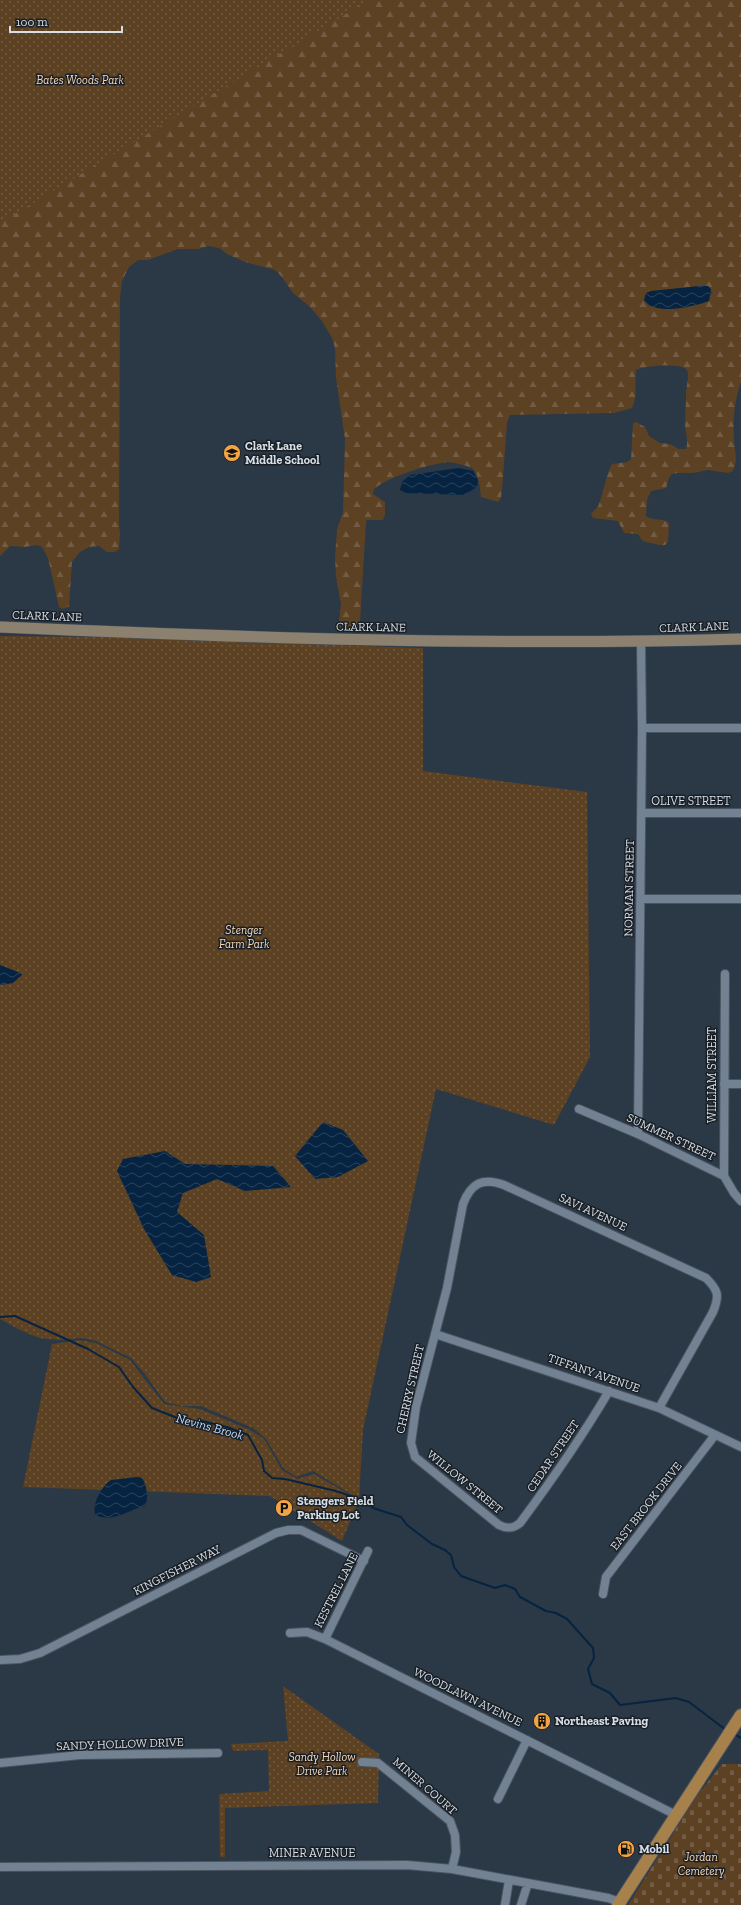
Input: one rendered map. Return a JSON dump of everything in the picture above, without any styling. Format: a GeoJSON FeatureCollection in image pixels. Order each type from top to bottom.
{"type":"FeatureCollection","features":[{"type":"Feature","properties":{"kind":"main road","name":"CLARK LANE"},"geometry":{"type":"LineString","coordinates":[[0,627],[437,642],[641,642],[741,639]]}},
{"type":"Feature","properties":{"kind":"main road"},"geometry":{"type":"LineString","coordinates":[[619,1903],[738,1719]]}},
{"type":"Feature","properties":{"kind":"street","name":"NORMAN STREET"},"geometry":{"type":"LineString","coordinates":[[638,1134],[642,813],[641,642]]}},
{"type":"Feature","properties":{"kind":"street"},"geometry":{"type":"LineString","coordinates":[[642,728],[741,728]]}},
{"type":"Feature","properties":{"kind":"street","name":"OLIVE STREET"},"geometry":{"type":"LineString","coordinates":[[642,813],[741,812]]}},
{"type":"Feature","properties":{"kind":"street"},"geometry":{"type":"LineString","coordinates":[[641,899],[741,899]]}},
{"type":"Feature","properties":{"kind":"street","name":"WILLIAM STREET"},"geometry":{"type":"LineString","coordinates":[[724,1176],[725,974]]}},
{"type":"Feature","properties":{"kind":"street"},"geometry":{"type":"LineString","coordinates":[[724,1084],[741,1084]]}},
{"type":"Feature","properties":{"kind":"street","name":"SUMMER STREET"},"geometry":{"type":"LineString","coordinates":[[579,1109],[638,1134],[724,1176],[734,1193],[741,1201]]}},
{"type":"Feature","properties":{"kind":"street","name":"SAVI AVENUE"},"geometry":{"type":"LineString","coordinates":[[435,1334],[447,1288],[463,1204],[467,1194],[478,1184],[486,1181],[504,1184],[706,1278],[713,1285],[718,1293],[717,1303],[660,1408]]}},
{"type":"Feature","properties":{"kind":"street","name":"TIFFANY AVENUE"},"geometry":{"type":"LineString","coordinates":[[435,1334],[660,1408],[741,1447]]}},
{"type":"Feature","properties":{"kind":"street","name":"CHERRY STREET"},"geometry":{"type":"LineString","coordinates":[[411,1450],[411,1436],[416,1407],[435,1334]]}},
{"type":"Feature","properties":{"kind":"street","name":"CEDAR STREET"},"geometry":{"type":"LineString","coordinates":[[509,1528],[520,1523],[551,1481],[582,1436],[608,1390]]}},
{"type":"Feature","properties":{"kind":"street","name":"EAST BROOK DRIVE"},"geometry":{"type":"LineString","coordinates":[[603,1594],[606,1577],[715,1435]]}},
{"type":"Feature","properties":{"kind":"street","name":"WILLOW STREET"},"geometry":{"type":"LineString","coordinates":[[411,1450],[415,1457],[499,1525],[509,1528]]}},
{"type":"Feature","properties":{"kind":"street","name":"KINGFISHER WAY"},"geometry":{"type":"LineString","coordinates":[[0,1660],[20,1659],[40,1653],[276,1533],[288,1530],[301,1530],[364,1562]]}},
{"type":"Feature","properties":{"kind":"street","name":"KESTREL LANE"},"geometry":{"type":"LineString","coordinates":[[324,1639],[368,1552]]}},
{"type":"Feature","properties":{"kind":"street","name":"WOODLAWN AVENUE"},"geometry":{"type":"LineString","coordinates":[[290,1633],[307,1632],[324,1639],[676,1814]]}},
{"type":"Feature","properties":{"kind":"street"},"geometry":{"type":"LineString","coordinates":[[498,1799],[527,1740]]}},
{"type":"Feature","properties":{"kind":"street","name":"SANDY HOLLOW DRIVE"},"geometry":{"type":"LineString","coordinates":[[0,1763],[80,1754],[218,1753]]}},
{"type":"Feature","properties":{"kind":"street","name":"MINER COURT"},"geometry":{"type":"LineString","coordinates":[[362,1762],[378,1763],[450,1821],[455,1835],[456,1846],[452,1869]]}},
{"type":"Feature","properties":{"kind":"street","name":"MINER AVENUE"},"geometry":{"type":"LineString","coordinates":[[0,1867],[371,1864],[452,1869],[608,1898],[619,1903]]}},
{"type":"Feature","properties":{"kind":"street"},"geometry":{"type":"LineString","coordinates":[[505,1905],[509,1880]]}},
{"type":"Feature","properties":{"kind":"street"},"geometry":{"type":"LineString","coordinates":[[521,1905],[528,1883]]}},
{"type":"Feature","properties":{"kind":"green space"},"geometry":{"type":"Polygon","coordinates":[[[0,0],[741,0],[741,382],[735,404],[735,464],[733,471],[728,473],[708,470],[693,473],[672,474],[666,488],[651,491],[647,500],[646,516],[652,519],[664,520],[669,523],[668,542],[665,545],[643,541],[637,534],[624,533],[618,521],[593,518],[591,514],[597,508],[608,472],[612,464],[627,462],[631,459],[633,423],[636,422],[645,427],[649,436],[660,443],[670,444],[679,449],[686,449],[687,443],[685,421],[688,378],[687,371],[682,367],[676,366],[654,366],[636,370],[635,394],[632,408],[614,413],[510,415],[507,423],[501,498],[498,502],[481,497],[478,477],[472,468],[450,462],[430,465],[380,484],[374,489],[373,494],[385,502],[385,515],[383,520],[367,520],[366,522],[360,622],[355,628],[340,627],[339,622],[341,604],[336,577],[335,557],[337,529],[343,512],[345,439],[336,378],[335,348],[332,338],[322,321],[309,306],[293,293],[275,270],[245,262],[227,254],[219,248],[208,246],[199,249],[178,249],[148,260],[138,260],[129,267],[122,281],[120,297],[119,549],[115,552],[107,552],[99,546],[89,547],[80,552],[72,562],[69,607],[62,609],[59,607],[48,558],[42,547],[38,545],[24,547],[10,546],[0,556],[0,0]],[[699,286],[647,305],[673,308],[688,304],[712,294],[708,286],[699,286]]]}},
{"type":"Feature","properties":{"kind":"green space","name":"Bates Woods Park"},"geometry":{"type":"Polygon","coordinates":[[[0,0],[369,0],[0,223],[0,0]]]}},
{"type":"Feature","properties":{"kind":"green space","name":"Stenger Farm Park"},"geometry":{"type":"Polygon","coordinates":[[[0,636],[103,637],[423,648],[423,771],[587,792],[590,1057],[554,1125],[436,1089],[363,1430],[359,1499],[313,1471],[296,1477],[283,1468],[266,1439],[253,1428],[201,1406],[182,1406],[165,1402],[131,1358],[96,1341],[82,1338],[60,1340],[39,1338],[0,1319],[0,636]]]}},
{"type":"Feature","properties":{"kind":"green space"},"geometry":{"type":"Polygon","coordinates":[[[80,1340],[96,1343],[130,1360],[164,1404],[200,1409],[250,1430],[264,1439],[282,1470],[297,1479],[314,1474],[359,1500],[342,1541],[270,1496],[23,1487],[52,1344],[80,1340]]]}},
{"type":"Feature","properties":{"kind":"green space","name":"Sandy Hollow Drive Park"},"geometry":{"type":"Polygon","coordinates":[[[283,1686],[379,1754],[378,1803],[225,1808],[225,1857],[220,1857],[219,1794],[269,1791],[268,1750],[233,1751],[231,1744],[288,1741],[283,1686]]]}},
{"type":"Feature","properties":{"kind":"green space","name":"Jordan Cemetery"},"geometry":{"type":"Polygon","coordinates":[[[722,1764],[741,1764],[741,1905],[628,1905],[696,1797],[722,1764]]]}},
{"type":"Feature","properties":{"kind":"water"},"geometry":{"type":"Polygon","coordinates":[[[708,286],[711,289],[709,301],[694,306],[665,309],[649,305],[644,300],[646,293],[651,291],[708,286]]]}},
{"type":"Feature","properties":{"kind":"water"},"geometry":{"type":"Polygon","coordinates":[[[459,468],[473,471],[478,480],[477,487],[464,495],[406,493],[400,490],[402,482],[410,475],[459,468]]]}},
{"type":"Feature","properties":{"kind":"water"},"geometry":{"type":"Polygon","coordinates":[[[0,965],[23,974],[13,983],[0,985],[0,965]]]}},
{"type":"Feature","properties":{"kind":"water"},"geometry":{"type":"Polygon","coordinates":[[[323,1122],[343,1130],[368,1161],[338,1177],[315,1179],[295,1156],[323,1122]]]}},
{"type":"Feature","properties":{"kind":"water"},"geometry":{"type":"Polygon","coordinates":[[[165,1151],[185,1164],[273,1166],[291,1187],[245,1191],[217,1179],[183,1193],[177,1212],[204,1235],[211,1277],[196,1282],[172,1275],[144,1229],[117,1171],[123,1159],[165,1151]]]}},
{"type":"Feature","properties":{"kind":"water"},"geometry":{"type":"Polygon","coordinates":[[[141,1477],[146,1487],[147,1499],[145,1506],[107,1518],[95,1514],[94,1510],[98,1495],[111,1480],[141,1477]]]}},
{"type":"Feature","properties":{"kind":"waterway","name":"Nevins Brook"},"geometry":{"type":"LineString","coordinates":[[0,1317],[15,1316],[88,1349],[119,1367],[133,1387],[152,1408],[190,1423],[202,1421],[227,1427],[248,1435],[262,1460],[264,1471],[272,1478],[285,1479],[336,1491],[362,1500],[373,1508],[401,1517],[407,1525],[432,1544],[445,1550],[451,1555],[454,1567],[461,1576],[495,1588],[505,1585],[515,1589],[520,1597],[546,1611],[556,1613],[567,1619],[593,1648],[594,1658],[588,1669],[592,1684],[610,1693],[620,1705],[676,1698],[689,1702],[726,1730]]}},
{"type":"Feature","properties":{"kind":"waterway","name":"Nevins Brook"},"geometry":{"type":"LineString","coordinates":[[734,1734],[741,1738]]}},
{"type":"Feature","properties":{"kind":"place","name":"Clark Lane Middle School"},"geometry":{"type":"Point","coordinates":[232,453]}},
{"type":"Feature","properties":{"kind":"place","name":"Stengers Field Parking Lot"},"geometry":{"type":"Point","coordinates":[284,1508]}},
{"type":"Feature","properties":{"kind":"place","name":"Northeast Paving"},"geometry":{"type":"Point","coordinates":[542,1721]}},
{"type":"Feature","properties":{"kind":"place","name":"Mobil"},"geometry":{"type":"Point","coordinates":[626,1849]}}]}
